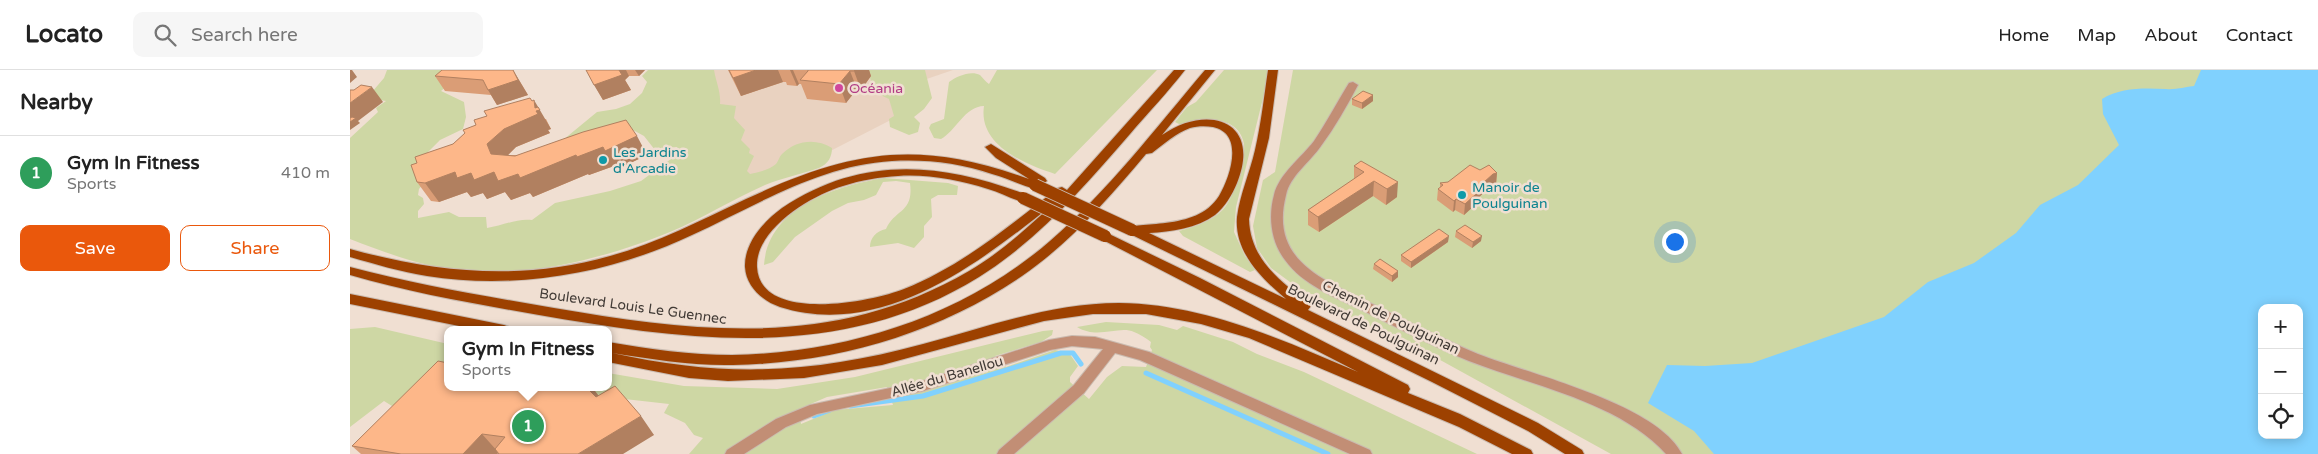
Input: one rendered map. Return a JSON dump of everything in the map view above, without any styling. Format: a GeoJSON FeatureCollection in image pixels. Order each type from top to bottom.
{"type":"FeatureCollection","features":[{"type":"Feature","properties":{"kind":"main road","name":"Boulevard Louis Le Guennec"},"geometry":{"type":"LineString","coordinates":[[350,271],[378,280],[469,298],[577,317],[696,334],[755,336],[830,329],[872,319],[908,307],[975,274],[1037,225],[1092,168],[1180,70]]}},
{"type":"Feature","properties":{"kind":"main road"},"geometry":{"type":"LineString","coordinates":[[612,349],[693,359],[765,359],[827,352],[892,335],[968,302],[1030,264],[1087,212],[1134,161],[1210,70]]}},
{"type":"Feature","properties":{"kind":"main road"},"geometry":{"type":"LineString","coordinates":[[1273,70],[1259,158],[1244,210],[1246,243],[1264,271],[1292,297],[1326,323]]}},
{"type":"Feature","properties":{"kind":"main road"},"geometry":{"type":"LineString","coordinates":[[1132,230],[1175,227],[1200,219],[1213,211],[1223,201],[1234,173],[1237,141],[1234,135],[1220,126],[1213,124],[1191,124],[1174,132],[1134,161]]}},
{"type":"Feature","properties":{"kind":"main road"},"geometry":{"type":"LineString","coordinates":[[991,147],[1008,162],[1038,183]]}},
{"type":"Feature","properties":{"kind":"main road","name":"Boulevard Louis Le Guennec"},"geometry":{"type":"LineString","coordinates":[[350,253],[399,267],[455,276],[483,278],[518,276],[569,269],[648,249],[799,181],[855,162],[886,157],[922,155],[948,158],[1038,183]]}},
{"type":"Feature","properties":{"kind":"main road"},"geometry":{"type":"LineString","coordinates":[[1092,168],[970,260],[931,281],[883,300],[843,309],[795,307],[769,296],[758,287],[754,278],[751,265],[755,248],[772,223],[792,206],[811,196],[853,179],[898,171],[940,174],[982,182],[1023,198],[1105,236],[1364,368],[1462,422],[1526,454]]}},
{"type":"Feature","properties":{"kind":"main road","name":"Boulevard de Poulguinan"},"geometry":{"type":"LineString","coordinates":[[1038,183],[1326,323],[1526,424],[1577,454]]}},
{"type":"Feature","properties":{"kind":"main road"},"geometry":{"type":"LineString","coordinates":[[350,299],[484,326]]}},
{"type":"Feature","properties":{"kind":"main road"},"geometry":{"type":"LineString","coordinates":[[612,358],[635,364],[721,377],[769,377],[804,374],[870,362],[1041,317],[1087,310],[1135,308],[1188,315],[1239,329],[1462,422]]}},
{"type":"Feature","properties":{"kind":"street","name":"Chemin de Poulguinan"},"geometry":{"type":"LineString","coordinates":[[1353,85],[1339,111],[1304,160],[1286,180],[1280,194],[1278,231],[1287,255],[1315,279],[1388,318],[1472,357],[1596,402],[1632,419],[1656,434],[1675,454]]}},
{"type":"Feature","properties":{"kind":"street","name":"Allée du Banellou"},"geometry":{"type":"LineString","coordinates":[[732,454],[781,423],[832,404],[923,386],[1059,342],[1085,341],[1112,346]]}},
{"type":"Feature","properties":{"kind":"street"},"geometry":{"type":"LineString","coordinates":[[1004,454],[1079,389],[1112,346],[1144,356],[1365,454]]}},
{"type":"Feature","properties":{"kind":"shaded area"},"geometry":{"type":"Polygon","coordinates":[[[689,70],[953,70],[915,83],[918,106],[807,163],[738,194],[689,70]]]}},
{"type":"Feature","properties":{"kind":"green space"},"geometry":{"type":"Polygon","coordinates":[[[387,70],[460,70],[460,75],[441,91],[464,102],[466,117],[463,129],[440,140],[425,155],[423,184],[419,189],[418,195],[423,198],[424,204],[418,211],[418,218],[449,212],[459,217],[486,217],[487,228],[515,221],[532,220],[555,203],[610,191],[641,181],[675,156],[677,147],[655,150],[644,136],[633,130],[563,140],[597,112],[616,109],[630,104],[642,93],[647,82],[642,76],[648,70],[714,70],[720,104],[736,106],[734,118],[745,130],[741,140],[750,149],[749,153],[754,156],[747,171],[750,174],[773,166],[782,154],[800,143],[819,143],[832,148],[832,151],[827,162],[819,168],[765,185],[682,227],[621,250],[568,263],[515,271],[488,272],[448,269],[405,259],[350,239],[350,138],[378,112],[376,108],[386,101],[374,99],[372,92],[384,78],[387,70]]]}},
{"type":"Feature","properties":{"kind":"green space"},"geometry":{"type":"Polygon","coordinates":[[[868,70],[925,70],[932,98],[924,109],[914,117],[920,123],[918,132],[909,135],[890,127],[889,119],[894,116],[889,99],[874,92],[868,70]]]}},
{"type":"Feature","properties":{"kind":"green space"},"geometry":{"type":"Polygon","coordinates":[[[997,70],[1157,70],[1055,174],[1017,158],[996,142],[988,132],[984,120],[984,106],[971,110],[946,136],[941,139],[934,138],[929,128],[931,124],[944,119],[949,82],[960,76],[972,73],[980,75],[989,84],[997,70]]]}},
{"type":"Feature","properties":{"kind":"green space"},"geometry":{"type":"Polygon","coordinates":[[[1224,70],[1270,70],[1236,207],[1234,232],[1245,256],[1255,270],[1250,272],[1183,236],[1179,231],[1204,222],[1225,207],[1231,198],[1241,165],[1244,144],[1241,134],[1235,128],[1219,120],[1209,119],[1181,125],[1175,122],[1187,107],[1196,102],[1224,70]]]}},
{"type":"Feature","properties":{"kind":"green space"},"geometry":{"type":"Polygon","coordinates":[[[1293,70],[2318,70],[2299,304],[2258,304],[2258,436],[2153,454],[1611,454],[1442,361],[1313,299],[1271,268],[1257,248],[1253,226],[1263,180],[1275,172],[1293,70]]]}},
{"type":"Feature","properties":{"kind":"green space"},"geometry":{"type":"Polygon","coordinates":[[[884,178],[948,183],[958,186],[957,195],[938,195],[931,199],[932,217],[924,226],[924,237],[914,248],[898,243],[870,247],[874,235],[886,229],[907,205],[909,200],[910,183],[883,182],[876,195],[864,200],[848,203],[832,211],[795,237],[773,262],[764,265],[768,245],[778,228],[791,214],[826,194],[884,178]]]}},
{"type":"Feature","properties":{"kind":"green space"},"geometry":{"type":"Polygon","coordinates":[[[1106,322],[1159,325],[1177,330],[1183,326],[1233,342],[1257,354],[1304,372],[1477,454],[689,454],[703,438],[694,435],[685,423],[664,413],[669,404],[554,391],[612,391],[612,374],[684,386],[777,389],[855,377],[1053,330],[1052,335],[1041,342],[995,356],[1006,367],[1055,350],[1069,353],[1078,366],[1070,377],[1070,382],[1089,399],[1107,377],[1122,366],[1146,367],[1152,350],[1150,347],[1151,342],[1142,336],[1128,330],[1085,331],[1077,327],[1106,322]],[[887,387],[827,397],[799,409],[801,424],[835,410],[893,405],[887,387]]]}},
{"type":"Feature","properties":{"kind":"green space"},"geometry":{"type":"Polygon","coordinates":[[[375,327],[444,343],[444,384],[402,400],[392,406],[384,401],[350,427],[350,329],[375,327]]]}},
{"type":"Feature","properties":{"kind":"water"},"geometry":{"type":"Polygon","coordinates":[[[2201,70],[2318,70],[2318,454],[1714,454],[1694,431],[1648,403],[1667,365],[1705,366],[1752,363],[1884,317],[1928,282],[1974,263],[2016,233],[2040,205],[2078,185],[2119,145],[2103,114],[2102,99],[2125,90],[2173,89],[2194,86],[2201,70]]]}},
{"type":"Feature","properties":{"kind":"building"},"geometry":{"type":"Polygon","coordinates":[[[442,70],[513,70],[518,80],[488,90],[483,80],[435,76],[442,70]]]}},
{"type":"Feature","properties":{"kind":"building"},"geometry":{"type":"Polygon","coordinates":[[[586,70],[619,70],[622,75],[594,85],[586,70]]]}},
{"type":"Feature","properties":{"kind":"building"},"geometry":{"type":"Polygon","coordinates":[[[729,70],[756,70],[733,78],[729,70]]]}},
{"type":"Feature","properties":{"kind":"building"},"geometry":{"type":"Polygon","coordinates":[[[808,70],[855,70],[850,71],[839,84],[800,80],[808,70]]]}},
{"type":"Feature","properties":{"kind":"building"},"geometry":{"type":"Polygon","coordinates":[[[361,85],[372,87],[350,103],[350,90],[354,90],[361,85]]]}},
{"type":"Feature","properties":{"kind":"building"},"geometry":{"type":"Polygon","coordinates":[[[1363,91],[1373,95],[1362,103],[1352,99],[1363,91]]]}},
{"type":"Feature","properties":{"kind":"building"},"geometry":{"type":"Polygon","coordinates":[[[530,98],[532,101],[534,100],[535,108],[538,107],[540,110],[536,111],[538,114],[504,129],[487,144],[491,154],[515,156],[583,132],[626,120],[637,136],[605,151],[603,147],[577,157],[576,155],[520,178],[518,174],[498,181],[494,172],[474,180],[471,173],[457,178],[455,172],[425,183],[417,182],[411,165],[417,163],[415,157],[453,144],[465,133],[463,130],[476,125],[474,120],[487,116],[484,111],[530,98]]]}},
{"type":"Feature","properties":{"kind":"building"},"geometry":{"type":"Polygon","coordinates":[[[1361,161],[1398,182],[1387,189],[1374,181],[1318,217],[1308,210],[1364,172],[1354,166],[1361,161]]]}},
{"type":"Feature","properties":{"kind":"building"},"geometry":{"type":"Polygon","coordinates":[[[1470,165],[1480,170],[1489,165],[1497,173],[1493,174],[1473,192],[1476,194],[1465,204],[1456,199],[1454,201],[1438,189],[1443,185],[1440,183],[1448,182],[1470,165]]]}},
{"type":"Feature","properties":{"kind":"building"},"geometry":{"type":"Polygon","coordinates":[[[1465,225],[1482,236],[1473,242],[1456,231],[1465,225]]]}},
{"type":"Feature","properties":{"kind":"building"},"geometry":{"type":"Polygon","coordinates":[[[1439,229],[1449,236],[1411,262],[1401,255],[1439,229]]]}},
{"type":"Feature","properties":{"kind":"building"},"geometry":{"type":"Polygon","coordinates":[[[1380,259],[1398,271],[1392,276],[1374,264],[1380,259]]]}},
{"type":"Feature","properties":{"kind":"building"},"geometry":{"type":"Polygon","coordinates":[[[438,361],[444,362],[444,391],[590,391],[596,397],[606,391],[612,391],[612,388],[615,386],[641,416],[578,454],[499,454],[495,449],[505,437],[482,434],[463,454],[401,454],[352,446],[438,361]]]}},
{"type":"Feature","properties":{"kind":"waterway"},"geometry":{"type":"LineString","coordinates":[[850,406],[923,396],[1061,353],[1073,353],[1081,364]]}},
{"type":"Feature","properties":{"kind":"waterway"},"geometry":{"type":"LineString","coordinates":[[1146,373],[1328,454]]}},
{"type":"Feature","properties":{"kind":"waterway"},"geometry":{"type":"LineString","coordinates":[[814,416],[830,410]]}},
{"type":"Feature","properties":{"kind":"place","name":"Océania"},"geometry":{"type":"Point","coordinates":[839,88]}},
{"type":"Feature","properties":{"kind":"place","name":"Les Jardins d'Arcadie"},"geometry":{"type":"Point","coordinates":[603,160]}},
{"type":"Feature","properties":{"kind":"place","name":"Manoir de Poulguinan"},"geometry":{"type":"Point","coordinates":[1462,195]}},
{"type":"Feature","properties":{"kind":"place","name":"Gym In Fitness"},"geometry":{"type":"Point","coordinates":[528,426]}}]}
